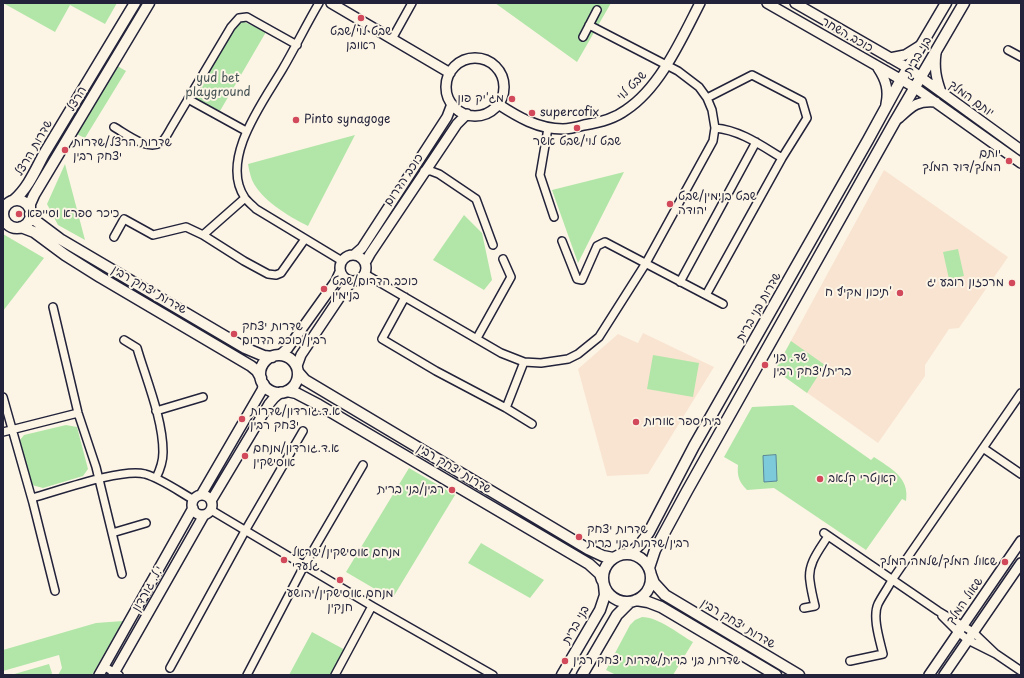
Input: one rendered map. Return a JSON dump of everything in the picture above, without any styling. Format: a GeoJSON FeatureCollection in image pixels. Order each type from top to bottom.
{"type":"FeatureCollection","features":[{"type":"Feature","properties":{"kind":"main road","name":"שדרות הרצל"},"geometry":{"type":"LineString","coordinates":[[9,201],[28,184],[44,154],[135,3]]}},
{"type":"Feature","properties":{"kind":"main road","name":"הרצל"},"geometry":{"type":"LineString","coordinates":[[30,212],[30,204],[34,194],[149,3]]}},
{"type":"Feature","properties":{"kind":"main road","name":"בני ברית"},"geometry":{"type":"LineString","coordinates":[[908,68],[946,3]]}},
{"type":"Feature","properties":{"kind":"main road","name":"בני ברית"},"geometry":{"type":"LineString","coordinates":[[894,123],[964,3]]}},
{"type":"Feature","properties":{"kind":"main road","name":"שדרות בני ברית"},"geometry":{"type":"LineString","coordinates":[[627,554],[632,552],[641,544],[649,532],[694,446],[908,68]]}},
{"type":"Feature","properties":{"kind":"main road"},"geometry":{"type":"LineString","coordinates":[[582,675],[617,615],[633,601],[643,596],[648,590],[655,550],[894,123]]}},
{"type":"Feature","properties":{"kind":"main road"},"geometry":{"type":"LineString","coordinates":[[9,201],[22,201],[28,206],[30,212],[28,222],[16,227],[8,224],[3,215],[4,208],[9,201]]}},
{"type":"Feature","properties":{"kind":"main road","name":"שדרות יצחק רבין"},"geometry":{"type":"LineString","coordinates":[[30,212],[36,221],[60,239],[245,348],[264,356],[276,356]]}},
{"type":"Feature","properties":{"kind":"main road","name":"שדרות יצחק רבין"},"geometry":{"type":"LineString","coordinates":[[21,226],[34,232],[65,255],[100,277],[251,366],[257,371],[263,381]]}},
{"type":"Feature","properties":{"kind":"main road"},"geometry":{"type":"LineString","coordinates":[[276,356],[290,358],[297,369],[295,383],[284,391],[271,390],[263,381],[261,373],[264,363],[276,356]]}},
{"type":"Feature","properties":{"kind":"main road","name":"שדרות יצחק רבין"},"geometry":{"type":"LineString","coordinates":[[297,369],[305,380],[588,549],[603,556],[613,558]]}},
{"type":"Feature","properties":{"kind":"main road","name":"שדרות יצחק רבין"},"geometry":{"type":"LineString","coordinates":[[284,391],[296,393],[319,405],[589,564],[600,574],[603,582]]}},
{"type":"Feature","properties":{"kind":"main road"},"geometry":{"type":"LineString","coordinates":[[633,601],[621,601],[614,598],[608,592],[603,582],[605,567],[613,558],[620,554],[627,554],[640,558],[650,572]]}},
{"type":"Feature","properties":{"kind":"main road","name":"שדרות יצחק רבין"},"geometry":{"type":"LineString","coordinates":[[650,572],[654,583],[665,594],[799,675]]}},
{"type":"Feature","properties":{"kind":"main road","name":"בני ברית"},"geometry":{"type":"LineString","coordinates":[[562,675],[600,610],[604,595],[603,582]]}},
{"type":"Feature","properties":{"kind":"main road","name":"שדרות יצחק רבין"},"geometry":{"type":"LineString","coordinates":[[633,601],[648,602],[661,607],[776,675]]}},
{"type":"Feature","properties":{"kind":"street"},"geometry":{"type":"LineString","coordinates":[[318,3],[297,45],[246,131],[240,152],[238,178],[241,190],[256,209],[342,261]]}},
{"type":"Feature","properties":{"kind":"street"},"geometry":{"type":"LineString","coordinates":[[331,3],[450,73]]}},
{"type":"Feature","properties":{"kind":"street"},"geometry":{"type":"LineString","coordinates":[[392,39],[412,3]]}},
{"type":"Feature","properties":{"kind":"street","name":"שבט לוי"},"geometry":{"type":"LineString","coordinates":[[498,104],[534,124],[548,128],[564,129],[596,123],[626,111],[640,100],[666,65],[674,53],[700,3]]}},
{"type":"Feature","properties":{"kind":"street","name":"כוכב השחר"},"geometry":{"type":"LineString","coordinates":[[767,3],[914,88]]}},
{"type":"Feature","properties":{"kind":"street","name":"כוכב השחר"},"geometry":{"type":"LineString","coordinates":[[794,3],[908,68]]}},
{"type":"Feature","properties":{"kind":"street"},"geometry":{"type":"LineString","coordinates":[[583,36],[597,10]]}},
{"type":"Feature","properties":{"kind":"street"},"geometry":{"type":"LineString","coordinates":[[114,127],[146,145],[159,144],[164,139],[231,27],[239,18],[247,17],[254,20],[297,45]]}},
{"type":"Feature","properties":{"kind":"street"},"geometry":{"type":"LineString","coordinates":[[365,274],[477,338],[501,354],[524,362],[541,363],[568,359],[578,354],[599,338],[646,263],[713,141],[716,128],[712,110],[699,87],[678,71],[589,25]]}},
{"type":"Feature","properties":{"kind":"street"},"geometry":{"type":"LineString","coordinates":[[890,58],[905,55],[924,42]]}},
{"type":"Feature","properties":{"kind":"street"},"geometry":{"type":"LineString","coordinates":[[1008,50],[1021,57]]}},
{"type":"Feature","properties":{"kind":"street"},"geometry":{"type":"LineString","coordinates":[[936,52],[934,65],[935,74],[941,92]]}},
{"type":"Feature","properties":{"kind":"street"},"geometry":{"type":"LineString","coordinates":[[470,58],[479,58],[488,61],[496,67],[502,75],[504,85],[503,95],[498,104],[486,113],[479,115],[462,112],[452,104],[448,97],[446,89],[450,73],[455,66],[470,58]]}},
{"type":"Feature","properties":{"kind":"street"},"geometry":{"type":"LineString","coordinates":[[876,65],[884,78],[888,91],[884,110]]}},
{"type":"Feature","properties":{"kind":"street","name":"יותם המלך"},"geometry":{"type":"LineString","coordinates":[[908,68],[1021,150]]}},
{"type":"Feature","properties":{"kind":"street"},"geometry":{"type":"LineString","coordinates":[[706,98],[752,75],[802,101],[807,118],[782,158],[706,295]]}},
{"type":"Feature","properties":{"kind":"street","name":"יותם המלך"},"geometry":{"type":"LineString","coordinates":[[914,88],[1021,163]]}},
{"type":"Feature","properties":{"kind":"street"},"geometry":{"type":"LineString","coordinates":[[188,99],[246,131]]}},
{"type":"Feature","properties":{"kind":"street"},"geometry":{"type":"LineString","coordinates":[[894,123],[915,104],[928,101],[936,102]]}},
{"type":"Feature","properties":{"kind":"street","name":"כוכב הדרום"},"geometry":{"type":"LineString","coordinates":[[354,255],[362,248],[447,116],[452,104]]}},
{"type":"Feature","properties":{"kind":"street","name":"כוכב הדרום"},"geometry":{"type":"LineString","coordinates":[[365,263],[424,171],[459,121],[467,114]]}},
{"type":"Feature","properties":{"kind":"street"},"geometry":{"type":"LineString","coordinates":[[548,128],[540,175],[554,218]]}},
{"type":"Feature","properties":{"kind":"street"},"geometry":{"type":"LineString","coordinates":[[716,128],[730,130],[756,142],[782,158]]}},
{"type":"Feature","properties":{"kind":"street"},"geometry":{"type":"LineString","coordinates":[[680,282],[756,142]]}},
{"type":"Feature","properties":{"kind":"street"},"geometry":{"type":"LineString","coordinates":[[432,160],[439,174]]}},
{"type":"Feature","properties":{"kind":"street"},"geometry":{"type":"LineString","coordinates":[[424,171],[431,171],[439,174],[476,199],[493,245]]}},
{"type":"Feature","properties":{"kind":"street"},"geometry":{"type":"LineString","coordinates":[[203,235],[246,198]]}},
{"type":"Feature","properties":{"kind":"street"},"geometry":{"type":"LineString","coordinates":[[114,237],[124,219],[153,235],[186,227],[203,235],[244,261],[268,274],[276,275],[281,273],[304,239]]}},
{"type":"Feature","properties":{"kind":"street"},"geometry":{"type":"LineString","coordinates":[[562,241],[577,278],[582,280],[598,246],[605,242],[723,304]]}},
{"type":"Feature","properties":{"kind":"street"},"geometry":{"type":"LineString","coordinates":[[276,356],[288,348],[336,281],[340,272],[342,261],[347,256],[354,255],[361,257],[366,267],[365,274],[360,279],[353,281],[346,288],[300,355],[297,369]]}},
{"type":"Feature","properties":{"kind":"street"},"geometry":{"type":"LineString","coordinates":[[477,338],[511,277],[503,259]]}},
{"type":"Feature","properties":{"kind":"street"},"geometry":{"type":"LineString","coordinates":[[340,272],[345,278],[353,281]]}},
{"type":"Feature","properties":{"kind":"street"},"geometry":{"type":"LineString","coordinates":[[405,297],[382,339],[436,371],[506,408],[532,424]]}},
{"type":"Feature","properties":{"kind":"street"},"geometry":{"type":"LineString","coordinates":[[53,307],[78,413],[96,467],[122,574]]}},
{"type":"Feature","properties":{"kind":"street"},"geometry":{"type":"LineString","coordinates":[[124,340],[136,348],[161,430],[163,452],[156,478]]}},
{"type":"Feature","properties":{"kind":"street"},"geometry":{"type":"LineString","coordinates":[[506,408],[524,362]]}},
{"type":"Feature","properties":{"kind":"street","name":"י.ל. גורדון"},"geometry":{"type":"LineString","coordinates":[[99,675],[196,501],[262,390],[263,381]]}},
{"type":"Feature","properties":{"kind":"street","name":"י.ל. גורדון"},"geometry":{"type":"LineString","coordinates":[[115,674],[269,404],[274,398],[284,391]]}},
{"type":"Feature","properties":{"kind":"street"},"geometry":{"type":"LineString","coordinates":[[850,661],[883,654],[876,619],[878,604],[892,580],[1021,393]]}},
{"type":"Feature","properties":{"kind":"street"},"geometry":{"type":"LineString","coordinates":[[3,397],[32,498],[55,591]]}},
{"type":"Feature","properties":{"kind":"street"},"geometry":{"type":"LineString","coordinates":[[156,411],[203,397]]}},
{"type":"Feature","properties":{"kind":"street"},"geometry":{"type":"LineString","coordinates":[[3,432],[78,413]]}},
{"type":"Feature","properties":{"kind":"street"},"geometry":{"type":"LineString","coordinates":[[170,668],[245,531],[303,431]]}},
{"type":"Feature","properties":{"kind":"street"},"geometry":{"type":"LineString","coordinates":[[983,448],[1021,474]]}},
{"type":"Feature","properties":{"kind":"street"},"geometry":{"type":"LineString","coordinates":[[247,675],[304,566],[364,465]]}},
{"type":"Feature","properties":{"kind":"street"},"geometry":{"type":"LineString","coordinates":[[32,498],[99,479],[134,473],[144,474],[156,478],[196,501]]}},
{"type":"Feature","properties":{"kind":"street"},"geometry":{"type":"LineString","coordinates":[[196,501],[207,496],[209,509],[372,606],[493,675]]}},
{"type":"Feature","properties":{"kind":"street"},"geometry":{"type":"LineString","coordinates":[[196,501],[198,514],[209,509]]}},
{"type":"Feature","properties":{"kind":"street"},"geometry":{"type":"LineString","coordinates":[[112,533],[146,523]]}},
{"type":"Feature","properties":{"kind":"street"},"geometry":{"type":"LineString","coordinates":[[804,608],[815,606],[810,580],[810,570],[826,534],[938,611],[1021,671]]}},
{"type":"Feature","properties":{"kind":"street","name":"שאול המלך"},"geometry":{"type":"LineString","coordinates":[[929,675],[1021,541]]}},
{"type":"Feature","properties":{"kind":"street","name":"שאול המלך"},"geometry":{"type":"LineString","coordinates":[[944,675],[1021,563]]}},
{"type":"Feature","properties":{"kind":"street"},"geometry":{"type":"LineString","coordinates":[[335,675],[372,606]]}},
{"type":"Feature","properties":{"kind":"street"},"geometry":{"type":"LineString","coordinates":[[104,667],[115,674]]}},
{"type":"Feature","properties":{"kind":"shaded area","name":"תיכון מקיף ח'"},"geometry":{"type":"Polygon","coordinates":[[[884,170],[1008,257],[959,328],[949,329],[925,365],[925,376],[878,443],[775,370],[884,170]]]}},
{"type":"Feature","properties":{"kind":"shaded area","name":"בית ספר אורות"},"geometry":{"type":"Polygon","coordinates":[[[643,333],[714,367],[648,474],[607,476],[578,369],[618,334],[638,343],[643,333]]]}},
{"type":"Feature","properties":{"kind":"green space"},"geometry":{"type":"Polygon","coordinates":[[[3,3],[117,3],[105,24],[70,5],[55,32],[3,3]]]}},
{"type":"Feature","properties":{"kind":"green space"},"geometry":{"type":"Polygon","coordinates":[[[495,3],[611,3],[577,62],[495,3]]]}},
{"type":"Feature","properties":{"kind":"green space","name":"yud bet playground"},"geometry":{"type":"Polygon","coordinates":[[[240,20],[266,32],[220,111],[193,97],[240,20]]]}},
{"type":"Feature","properties":{"kind":"green space"},"geometry":{"type":"Polygon","coordinates":[[[114,64],[126,71],[85,138],[74,133],[114,64]]]}},
{"type":"Feature","properties":{"kind":"green space"},"geometry":{"type":"Polygon","coordinates":[[[355,135],[308,226],[268,201],[252,180],[248,164],[355,135]]]}},
{"type":"Feature","properties":{"kind":"green space"},"geometry":{"type":"Polygon","coordinates":[[[65,164],[85,240],[58,225],[47,204],[65,164]]]}},
{"type":"Feature","properties":{"kind":"green space"},"geometry":{"type":"Polygon","coordinates":[[[624,172],[578,263],[552,190],[624,172]]]}},
{"type":"Feature","properties":{"kind":"green space"},"geometry":{"type":"Polygon","coordinates":[[[464,215],[482,233],[492,280],[484,290],[433,260],[464,215]]]}},
{"type":"Feature","properties":{"kind":"green space"},"geometry":{"type":"Polygon","coordinates":[[[3,234],[44,258],[3,311],[3,234]]]}},
{"type":"Feature","properties":{"kind":"green space"},"geometry":{"type":"Polygon","coordinates":[[[958,249],[964,276],[949,279],[943,252],[958,249]]]}},
{"type":"Feature","properties":{"kind":"green space"},"geometry":{"type":"Polygon","coordinates":[[[791,341],[825,365],[807,393],[775,370],[791,341]]]}},
{"type":"Feature","properties":{"kind":"green space"},"geometry":{"type":"Polygon","coordinates":[[[653,355],[699,363],[693,397],[647,389],[653,355]]]}},
{"type":"Feature","properties":{"kind":"green space","name":"קאנטרי קלאב"},"geometry":{"type":"Polygon","coordinates":[[[793,405],[871,460],[874,457],[892,469],[902,479],[905,486],[906,501],[902,499],[866,550],[774,488],[747,490],[739,479],[738,465],[724,457],[752,407],[793,405]]]}},
{"type":"Feature","properties":{"kind":"green space"},"geometry":{"type":"Polygon","coordinates":[[[66,425],[77,427],[88,469],[83,476],[43,488],[32,485],[20,440],[24,435],[66,425]]]}},
{"type":"Feature","properties":{"kind":"green space"},"geometry":{"type":"Polygon","coordinates":[[[409,468],[455,495],[392,599],[346,572],[409,468]]]}},
{"type":"Feature","properties":{"kind":"green space"},"geometry":{"type":"Polygon","coordinates":[[[481,543],[544,580],[530,598],[468,563],[481,543]]]}},
{"type":"Feature","properties":{"kind":"green space"},"geometry":{"type":"Polygon","coordinates":[[[642,617],[655,620],[668,626],[693,642],[673,675],[616,675],[606,670],[630,625],[635,620],[642,617]]]}},
{"type":"Feature","properties":{"kind":"green space"},"geometry":{"type":"Polygon","coordinates":[[[123,621],[92,675],[58,675],[62,668],[59,655],[3,671],[3,650],[96,623],[123,621]]]}},
{"type":"Feature","properties":{"kind":"green space"},"geometry":{"type":"Polygon","coordinates":[[[312,632],[347,651],[333,675],[289,675],[312,632]]]}},
{"type":"Feature","properties":{"kind":"green space"},"geometry":{"type":"Polygon","coordinates":[[[49,664],[52,673],[51,675],[11,675],[49,664]]]}},
{"type":"Feature","properties":{"kind":"water"},"geometry":{"type":"Polygon","coordinates":[[[776,455],[777,481],[764,482],[763,456],[776,455]]]}},
{"type":"Feature","properties":{"kind":"place","name":"שבט לוי/שבט ראובן"},"geometry":{"type":"Point","coordinates":[361,18]}},
{"type":"Feature","properties":{"kind":"place","name":"מג'יק פון"},"geometry":{"type":"Point","coordinates":[512,99]}},
{"type":"Feature","properties":{"kind":"place","name":"supercofix"},"geometry":{"type":"Point","coordinates":[532,113]}},
{"type":"Feature","properties":{"kind":"place","name":"Pinto synagoge"},"geometry":{"type":"Point","coordinates":[296,120]}},
{"type":"Feature","properties":{"kind":"place","name":"שבט לוי/שבט אשר"},"geometry":{"type":"Point","coordinates":[577,128]}},
{"type":"Feature","properties":{"kind":"place","name":"שדרות הרצל/שדרות יצחק רבין"},"geometry":{"type":"Point","coordinates":[65,150]}},
{"type":"Feature","properties":{"kind":"place","name":"יותם המלך/דוד המלך"},"geometry":{"type":"Point","coordinates":[1009,161]}},
{"type":"Feature","properties":{"kind":"place","name":"שבט בנימין/שבט יהודה"},"geometry":{"type":"Point","coordinates":[670,204]}},
{"type":"Feature","properties":{"kind":"place","name":"כיכר ספרא וסייפא"},"geometry":{"type":"Point","coordinates":[19,214]}},
{"type":"Feature","properties":{"kind":"place","name":"מרכזון רובע יג"},"geometry":{"type":"Point","coordinates":[1012,283]}},
{"type":"Feature","properties":{"kind":"place","name":"כוכב הדרום/שבט בנימין"},"geometry":{"type":"Point","coordinates":[324,289]}},
{"type":"Feature","properties":{"kind":"place","name":"תיכון מקיף ח'"},"geometry":{"type":"Point","coordinates":[900,293]}},
{"type":"Feature","properties":{"kind":"place","name":"שדרות יצחק רבין/כוכב הדרום"},"geometry":{"type":"Point","coordinates":[234,334]}},
{"type":"Feature","properties":{"kind":"place","name":"שד. בני ברית/יצחק רבין"},"geometry":{"type":"Point","coordinates":[765,365]}},
{"type":"Feature","properties":{"kind":"place","name":"א.ד.גורדון/שדרות יצחק רבין"},"geometry":{"type":"Point","coordinates":[242,419]}},
{"type":"Feature","properties":{"kind":"place","name":"בית ספר אורות"},"geometry":{"type":"Point","coordinates":[636,422]}},
{"type":"Feature","properties":{"kind":"place","name":"א.ד.גורדון/מנחם אוסישקין"},"geometry":{"type":"Point","coordinates":[245,456]}},
{"type":"Feature","properties":{"kind":"place","name":"קאנטרי קלאב"},"geometry":{"type":"Point","coordinates":[820,479]}},
{"type":"Feature","properties":{"kind":"place","name":"רבין/בני ברית"},"geometry":{"type":"Point","coordinates":[452,490]}},
{"type":"Feature","properties":{"kind":"place","name":"שדרות יצחק רבין/שדרות בני ברית"},"geometry":{"type":"Point","coordinates":[579,537]}},
{"type":"Feature","properties":{"kind":"place","name":"מנחם אוסישקין/ישראל גלעדי"},"geometry":{"type":"Point","coordinates":[284,560]}},
{"type":"Feature","properties":{"kind":"place","name":"שאול המלך/שלמה המלך"},"geometry":{"type":"Point","coordinates":[1005,562]}},
{"type":"Feature","properties":{"kind":"place","name":"מנחם אוסישקין/יהושע חנקין"},"geometry":{"type":"Point","coordinates":[340,580]}},
{"type":"Feature","properties":{"kind":"place","name":"שדרות בני ברית/שדרות יצחק רבין"},"geometry":{"type":"Point","coordinates":[565,661]}}]}
